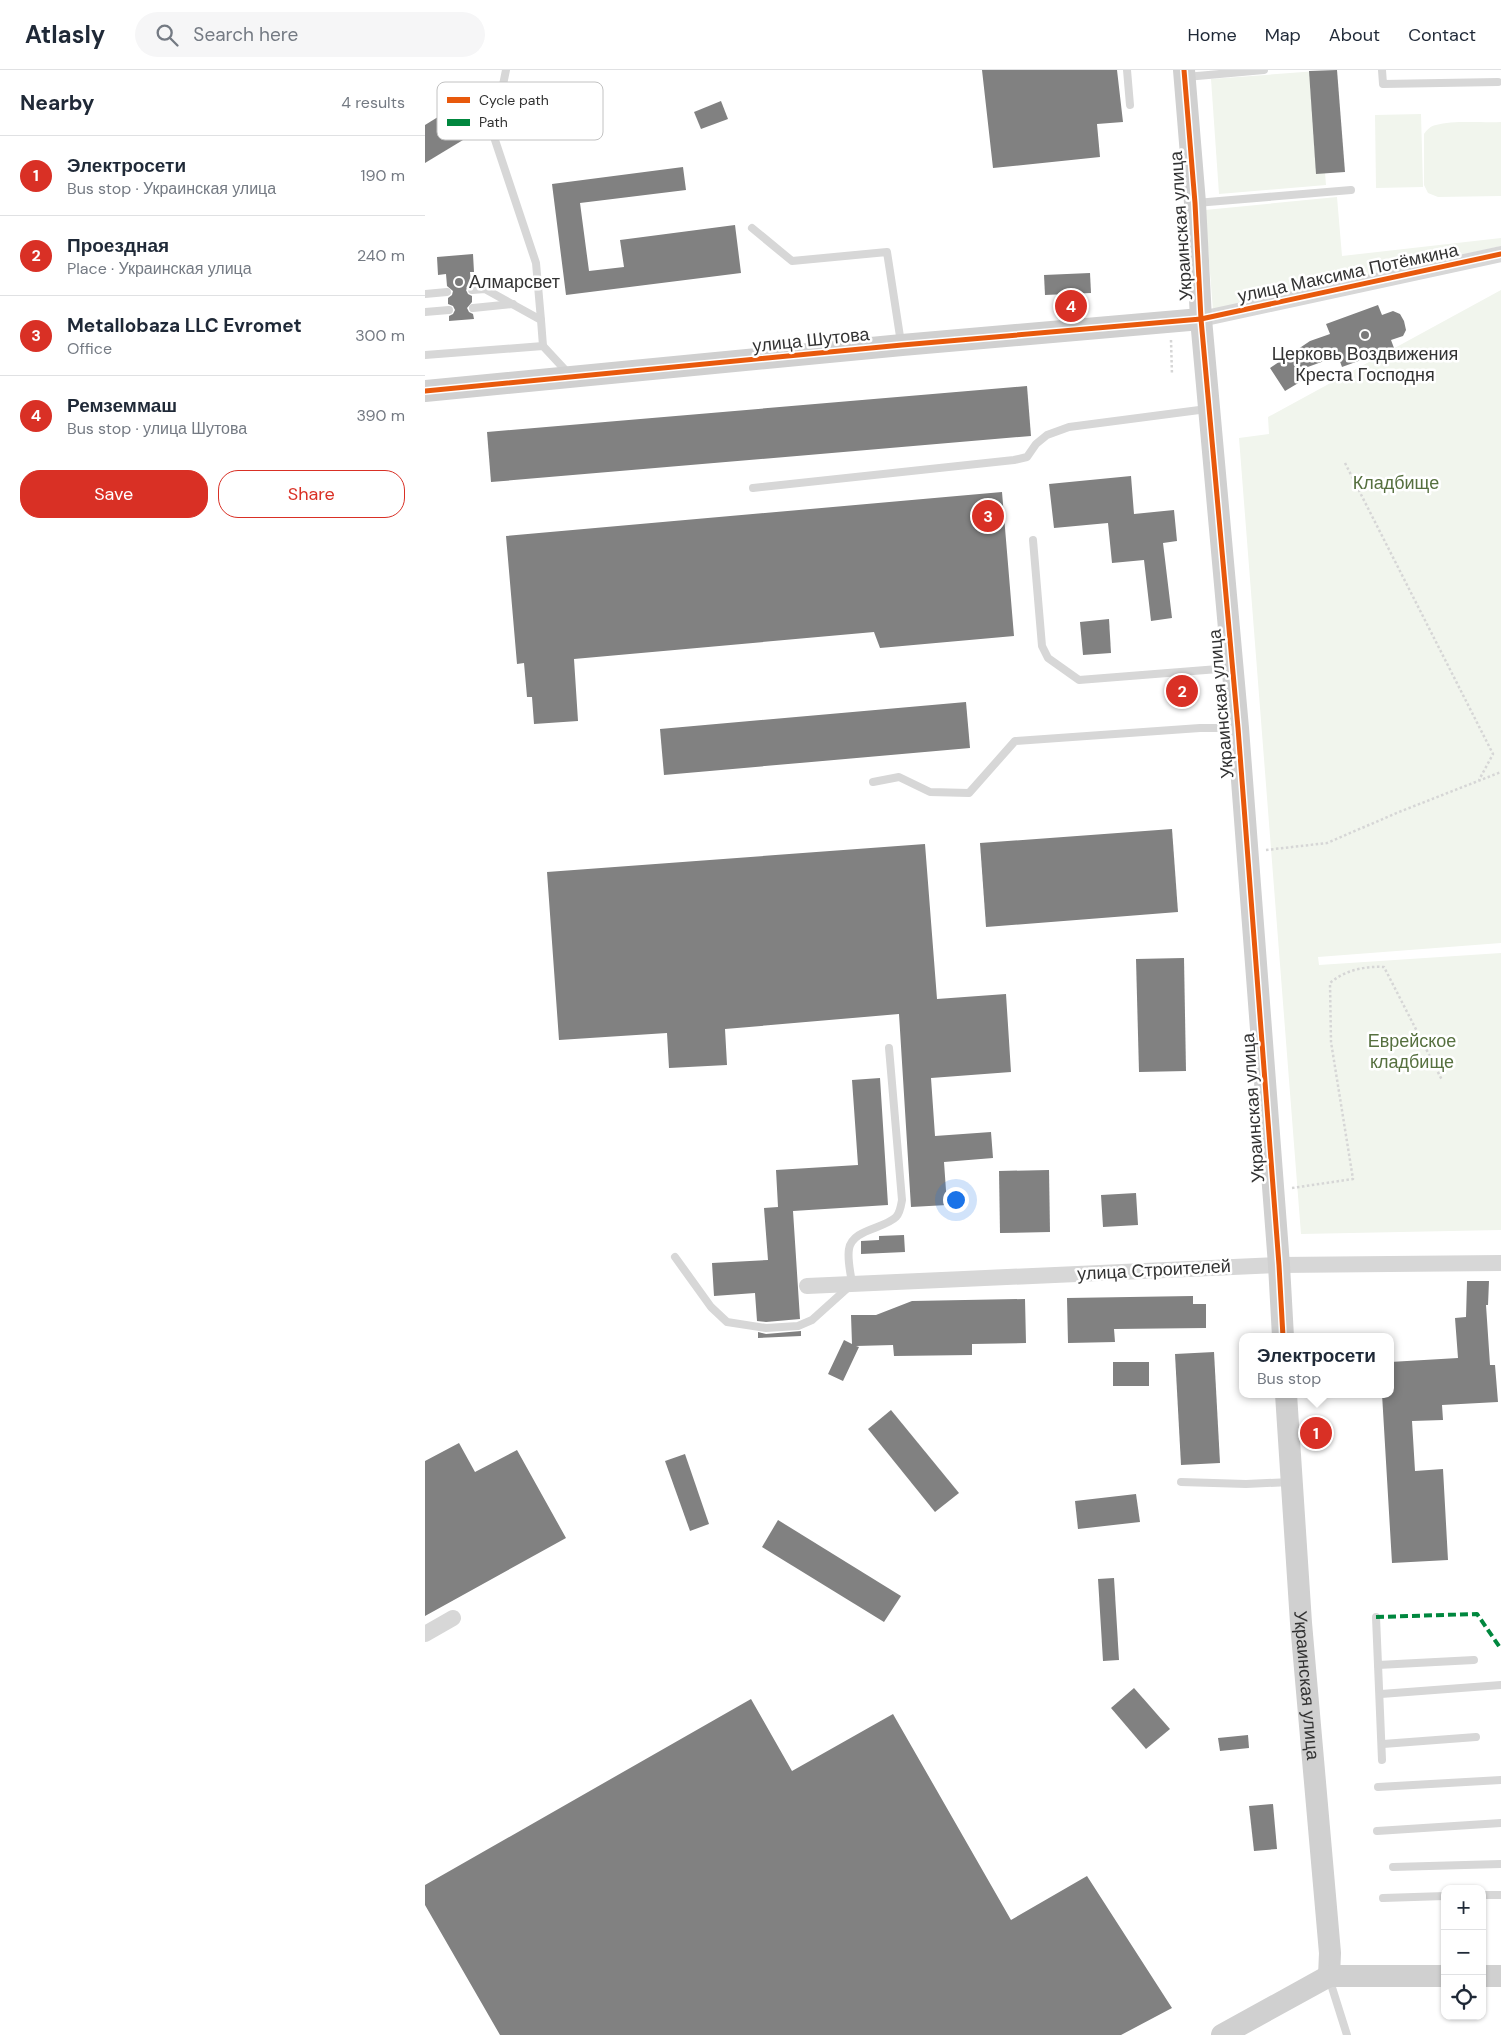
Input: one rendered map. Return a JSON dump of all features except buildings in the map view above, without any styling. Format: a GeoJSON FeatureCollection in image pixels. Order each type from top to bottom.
{"type":"FeatureCollection","features":[{"type":"Feature","properties":{"kind":"street","name":"Украинская улица"},"geometry":{"type":"LineString","coordinates":[[1184,74],[1195,203],[1201,319],[1238,728],[1283,1333]]}},
{"type":"Feature","properties":{"kind":"street","name":"улица Максима Потёмкина"},"geometry":{"type":"LineString","coordinates":[[1201,319],[1501,254]]}},
{"type":"Feature","properties":{"kind":"street","name":"улица Шутова"},"geometry":{"type":"LineString","coordinates":[[425,391],[902,345],[1201,319]]}},
{"type":"Feature","properties":{"kind":"street","name":"улица Строителей"},"geometry":{"type":"LineString","coordinates":[[807,1286],[1279,1265],[1501,1263]]}},
{"type":"Feature","properties":{"kind":"street","name":"Украинская улица"},"geometry":{"type":"LineString","coordinates":[[1286,1398],[1290,1482],[1330,1953],[1329,1976]]}},
{"type":"Feature","properties":{"kind":"street"},"geometry":{"type":"LineString","coordinates":[[425,1634],[453,1618]]}},
{"type":"Feature","properties":{"kind":"street"},"geometry":{"type":"LineString","coordinates":[[1222,2035],[1329,1976],[1441,1976]]}},
{"type":"Feature","properties":{"kind":"street"},"geometry":{"type":"LineString","coordinates":[[1486,1976],[1501,1976]]}},
{"type":"Feature","properties":{"kind":"lane"},"geometry":{"type":"LineString","coordinates":[[1127,70],[1130,105]]}},
{"type":"Feature","properties":{"kind":"lane"},"geometry":{"type":"LineString","coordinates":[[1184,74],[1264,70]]}},
{"type":"Feature","properties":{"kind":"lane"},"geometry":{"type":"LineString","coordinates":[[1382,70],[1383,84],[1498,82]]}},
{"type":"Feature","properties":{"kind":"lane"},"geometry":{"type":"LineString","coordinates":[[495,140],[536,263],[543,346],[573,378]]}},
{"type":"Feature","properties":{"kind":"lane"},"geometry":{"type":"LineString","coordinates":[[1195,203],[1351,190]]}},
{"type":"Feature","properties":{"kind":"lane"},"geometry":{"type":"LineString","coordinates":[[752,228],[792,261],[887,252],[902,345]]}},
{"type":"Feature","properties":{"kind":"lane"},"geometry":{"type":"LineString","coordinates":[[472,290],[485,289],[541,320]]}},
{"type":"Feature","properties":{"kind":"lane"},"geometry":{"type":"LineString","coordinates":[[425,294],[447,292]]}},
{"type":"Feature","properties":{"kind":"lane"},"geometry":{"type":"LineString","coordinates":[[473,308],[513,304]]}},
{"type":"Feature","properties":{"kind":"lane"},"geometry":{"type":"LineString","coordinates":[[425,312],[449,310]]}},
{"type":"Feature","properties":{"kind":"lane"},"geometry":{"type":"LineString","coordinates":[[425,355],[543,346]]}},
{"type":"Feature","properties":{"kind":"lane"},"geometry":{"type":"LineString","coordinates":[[753,488],[1014,460],[1027,456],[1036,444],[1047,435],[1069,427],[1209,409]]}},
{"type":"Feature","properties":{"kind":"lane"},"geometry":{"type":"LineString","coordinates":[[1033,540],[1042,646],[1048,658],[1079,680],[1232,668]]}},
{"type":"Feature","properties":{"kind":"lane"},"geometry":{"type":"LineString","coordinates":[[873,782],[899,777],[930,792],[969,792],[1015,741],[1200,728],[1238,728]]}},
{"type":"Feature","properties":{"kind":"lane"},"geometry":{"type":"LineString","coordinates":[[675,1257],[711,1307],[727,1322],[766,1328],[797,1326],[812,1320],[852,1284],[849,1248],[864,1233],[895,1218],[903,1200],[889,1048]]}},
{"type":"Feature","properties":{"kind":"lane"},"geometry":{"type":"LineString","coordinates":[[1181,1482],[1246,1484],[1290,1482]]}},
{"type":"Feature","properties":{"kind":"lane"},"geometry":{"type":"LineString","coordinates":[[1376,1617],[1381,1694],[1382,1760]]}},
{"type":"Feature","properties":{"kind":"lane"},"geometry":{"type":"LineString","coordinates":[[1379,1665],[1474,1660]]}},
{"type":"Feature","properties":{"kind":"lane"},"geometry":{"type":"LineString","coordinates":[[1381,1694],[1501,1685]]}},
{"type":"Feature","properties":{"kind":"lane"},"geometry":{"type":"LineString","coordinates":[[1383,1744],[1476,1737]]}},
{"type":"Feature","properties":{"kind":"lane"},"geometry":{"type":"LineString","coordinates":[[1378,1787],[1501,1780]]}},
{"type":"Feature","properties":{"kind":"lane"},"geometry":{"type":"LineString","coordinates":[[1377,1830],[1501,1823]]}},
{"type":"Feature","properties":{"kind":"lane"},"geometry":{"type":"LineString","coordinates":[[1393,1867],[1501,1864]]}},
{"type":"Feature","properties":{"kind":"lane"},"geometry":{"type":"LineString","coordinates":[[1486,1896],[1501,1895]]}},
{"type":"Feature","properties":{"kind":"lane"},"geometry":{"type":"LineString","coordinates":[[1383,1898],[1441,1896]]}},
{"type":"Feature","properties":{"kind":"lane"},"geometry":{"type":"LineString","coordinates":[[1329,1976],[1347,2035]]}},
{"type":"Feature","properties":{"kind":"path"},"geometry":{"type":"LineString","coordinates":[[1345,463],[1493,754],[1479,780]]}},
{"type":"Feature","properties":{"kind":"path"},"geometry":{"type":"LineString","coordinates":[[1266,850],[1327,843],[1399,812],[1501,772]]}},
{"type":"Feature","properties":{"kind":"path"},"geometry":{"type":"LineString","coordinates":[[1273,1190],[1353,1178],[1331,1042],[1330,983],[1341,974],[1371,966],[1384,967],[1441,1080]]}},
{"type":"Feature","properties":{"kind":"green space"},"geometry":{"type":"Polygon","coordinates":[[[1317,71],[1326,185],[1219,194],[1211,79],[1317,71]]]}},
{"type":"Feature","properties":{"kind":"green space"},"geometry":{"type":"Polygon","coordinates":[[[1421,114],[1423,187],[1376,188],[1375,115],[1421,114]]]}},
{"type":"Feature","properties":{"kind":"green space"},"geometry":{"type":"Polygon","coordinates":[[[1501,122],[1501,196],[1438,197],[1428,193],[1424,185],[1424,134],[1430,127],[1443,123],[1501,122]]]}},
{"type":"Feature","properties":{"kind":"green space"},"geometry":{"type":"Polygon","coordinates":[[[1337,197],[1342,256],[1501,238],[1501,246],[1213,310],[1205,210],[1337,197]]]}},
{"type":"Feature","properties":{"kind":"green space"},"geometry":{"type":"Polygon","coordinates":[[[1501,290],[1501,943],[1318,957],[1319,965],[1501,953],[1501,1230],[1301,1234],[1239,438],[1269,434],[1268,417],[1501,290]]]}},
{"type":"Feature","properties":{"kind":"marked path"},"geometry":{"type":"LineString","coordinates":[[1376,1617],[1477,1614],[1501,1649]]}},
{"type":"Feature","properties":{"kind":"cycle path"},"geometry":{"type":"LineString","coordinates":[[1184,70],[1195,203],[1201,319],[1238,728],[1283,1333]]}},
{"type":"Feature","properties":{"kind":"cycle path"},"geometry":{"type":"LineString","coordinates":[[425,391],[902,345],[1201,319],[1501,254]]}},
{"type":"Feature","properties":{"kind":"place","name":"Алмарсвет"},"geometry":{"type":"Point","coordinates":[459,282]}},
{"type":"Feature","properties":{"kind":"place","name":"Ремземмаш"},"geometry":{"type":"Point","coordinates":[1071,306]}},
{"type":"Feature","properties":{"kind":"place","name":"Церковь Воздвижения Креста Господня"},"geometry":{"type":"Point","coordinates":[1365,335]}},
{"type":"Feature","properties":{"kind":"place","name":"Metallobaza LLC Evromet"},"geometry":{"type":"Point","coordinates":[988,516]}},
{"type":"Feature","properties":{"kind":"place","name":"Проездная"},"geometry":{"type":"Point","coordinates":[1182,691]}},
{"type":"Feature","properties":{"kind":"place","name":"Электросети"},"geometry":{"type":"Point","coordinates":[1316,1433]}},
{"type":"Feature","properties":{"kind":"park label","name":"Кладбище"},"geometry":{"type":"Point","coordinates":[1396,483]}},
{"type":"Feature","properties":{"kind":"park label","name":"Еврейское кладбище"},"geometry":{"type":"Point","coordinates":[1412,1051]}}]}
